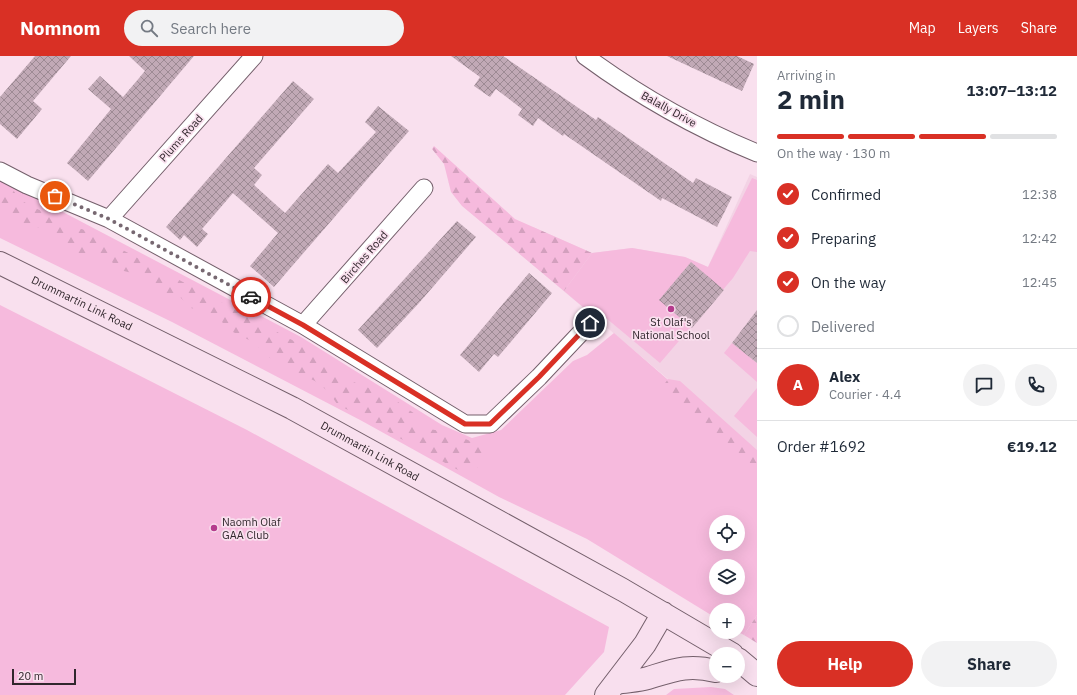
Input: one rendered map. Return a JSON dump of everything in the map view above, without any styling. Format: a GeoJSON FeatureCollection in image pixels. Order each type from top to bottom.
{"type":"FeatureCollection","features":[{"type":"Feature","properties":{"kind":"main road","name":"Drummartin Link Road"},"geometry":{"type":"LineString","coordinates":[[0,263],[292,408],[663,613],[720,647]]}},
{"type":"Feature","properties":{"kind":"main road"},"geometry":{"type":"LineString","coordinates":[[611,689],[645,644],[663,613]]}},
{"type":"Feature","properties":{"kind":"main road"},"geometry":{"type":"LineString","coordinates":[[745,665],[757,675]]}},
{"type":"Feature","properties":{"kind":"main road"},"geometry":{"type":"LineString","coordinates":[[611,689],[669,670],[687,668],[709,670]]}},
{"type":"Feature","properties":{"kind":"main road"},"geometry":{"type":"LineString","coordinates":[[745,677],[757,679]]}},
{"type":"Feature","properties":{"kind":"street","name":"Plums Road"},"geometry":{"type":"LineString","coordinates":[[109,219],[254,56]]}},
{"type":"Feature","properties":{"kind":"street","name":"Balally Drive"},"geometry":{"type":"LineString","coordinates":[[585,56],[622,83],[720,138],[757,153]]}},
{"type":"Feature","properties":{"kind":"street"},"geometry":{"type":"LineString","coordinates":[[0,171],[27,185],[109,219],[303,325],[465,424],[490,424],[539,377],[590,323]]}},
{"type":"Feature","properties":{"kind":"street","name":"Birches Road"},"geometry":{"type":"LineString","coordinates":[[303,325],[424,188]]}},
{"type":"Feature","properties":{"kind":"shaded area","name":"St Olaf's National School"},"geometry":{"type":"Polygon","coordinates":[[[750,174],[757,177],[757,457],[668,379],[515,250],[533,227],[592,253],[632,248],[685,257],[708,267],[750,174]]]}},
{"type":"Feature","properties":{"kind":"green space"},"geometry":{"type":"Polygon","coordinates":[[[434,146],[515,219],[592,253],[564,291],[462,206],[451,192],[444,164],[432,149],[434,146]]]}},
{"type":"Feature","properties":{"kind":"green space"},"geometry":{"type":"Polygon","coordinates":[[[752,178],[757,180],[757,252],[750,251],[733,278],[660,363],[600,313],[596,318],[564,291],[592,253],[632,248],[685,257],[708,267],[752,178]]]}},
{"type":"Feature","properties":{"kind":"green space"},"geometry":{"type":"Polygon","coordinates":[[[0,179],[301,337],[442,425],[472,438],[501,430],[573,361],[587,355],[614,333],[757,457],[757,615],[745,633],[745,603],[709,603],[709,614],[587,539],[499,497],[362,421],[172,322],[0,238],[0,179]]]}},
{"type":"Feature","properties":{"kind":"green space"},"geometry":{"type":"Polygon","coordinates":[[[0,181],[11,187],[20,200],[49,215],[59,223],[85,230],[324,357],[340,377],[388,395],[415,414],[418,427],[452,433],[470,441],[483,443],[486,450],[484,458],[476,469],[469,474],[460,471],[337,404],[329,392],[315,381],[273,361],[253,342],[231,331],[215,315],[191,308],[179,296],[167,294],[136,274],[120,270],[109,259],[68,251],[53,231],[23,224],[0,211],[0,181]]]}},
{"type":"Feature","properties":{"kind":"green space","name":"Naomh Olaf GAA Club"},"geometry":{"type":"Polygon","coordinates":[[[0,305],[247,430],[609,627],[604,652],[565,695],[0,695],[0,305]]]}},
{"type":"Feature","properties":{"kind":"green space"},"geometry":{"type":"Polygon","coordinates":[[[732,343],[757,363],[757,382],[724,353],[732,343]]]}},
{"type":"Feature","properties":{"kind":"green space"},"geometry":{"type":"Polygon","coordinates":[[[668,379],[680,381],[757,450],[757,469],[663,386],[668,379]]]}},
{"type":"Feature","properties":{"kind":"green space"},"geometry":{"type":"Polygon","coordinates":[[[757,388],[757,437],[734,416],[757,388]]]}},
{"type":"Feature","properties":{"kind":"green space"},"geometry":{"type":"Polygon","coordinates":[[[757,615],[757,643],[745,636],[757,615]]]}},
{"type":"Feature","properties":{"kind":"green space"},"geometry":{"type":"Polygon","coordinates":[[[711,687],[725,689],[734,695],[666,695],[674,689],[711,687]]]}},
{"type":"Feature","properties":{"kind":"building"},"geometry":{"type":"Polygon","coordinates":[[[35,56],[71,56],[33,101],[42,109],[17,139],[0,124],[0,97],[35,56]]]}},
{"type":"Feature","properties":{"kind":"building"},"geometry":{"type":"Polygon","coordinates":[[[129,56],[194,56],[88,181],[67,163],[111,109],[88,89],[100,76],[123,97],[145,71],[129,56]]]}},
{"type":"Feature","properties":{"kind":"building"},"geometry":{"type":"Polygon","coordinates":[[[451,56],[503,56],[596,120],[598,117],[693,183],[696,178],[732,197],[717,227],[662,198],[661,201],[564,134],[563,136],[538,118],[533,126],[518,115],[522,109],[496,89],[490,97],[474,86],[480,77],[451,56]]]}},
{"type":"Feature","properties":{"kind":"building"},"geometry":{"type":"Polygon","coordinates":[[[667,56],[737,56],[754,64],[742,91],[667,56]]]}},
{"type":"Feature","properties":{"kind":"building"},"geometry":{"type":"Polygon","coordinates":[[[293,81],[314,99],[254,168],[262,175],[254,185],[285,213],[328,164],[338,173],[376,132],[365,122],[378,106],[409,131],[274,287],[250,266],[278,233],[233,193],[202,229],[208,234],[197,247],[184,235],[180,240],[166,227],[293,81]]]}},
{"type":"Feature","properties":{"kind":"building"},"geometry":{"type":"Polygon","coordinates":[[[457,221],[476,237],[419,303],[377,348],[358,330],[457,221]]]}},
{"type":"Feature","properties":{"kind":"building"},"geometry":{"type":"Polygon","coordinates":[[[691,262],[724,290],[692,328],[659,300],[691,262]]]}},
{"type":"Feature","properties":{"kind":"building"},"geometry":{"type":"Polygon","coordinates":[[[529,273],[552,293],[498,357],[494,354],[479,372],[460,355],[529,273]]]}},
{"type":"Feature","properties":{"kind":"building"},"geometry":{"type":"Polygon","coordinates":[[[757,310],[757,363],[732,343],[757,310]]]}},
{"type":"Feature","properties":{"kind":"way so far"},"geometry":{"type":"LineString","coordinates":[[55,196],[109,219],[251,297]]}},
{"type":"Feature","properties":{"kind":"place","name":"St Olaf's National School"},"geometry":{"type":"Point","coordinates":[671,309]}},
{"type":"Feature","properties":{"kind":"place","name":"Naomh Olaf GAA Club"},"geometry":{"type":"Point","coordinates":[214,528]}},
{"type":"Feature","properties":{"kind":"route"},"geometry":{"type":"LineString","coordinates":[[251,297],[303,325],[465,424],[490,424],[539,377],[590,323]]}}]}
